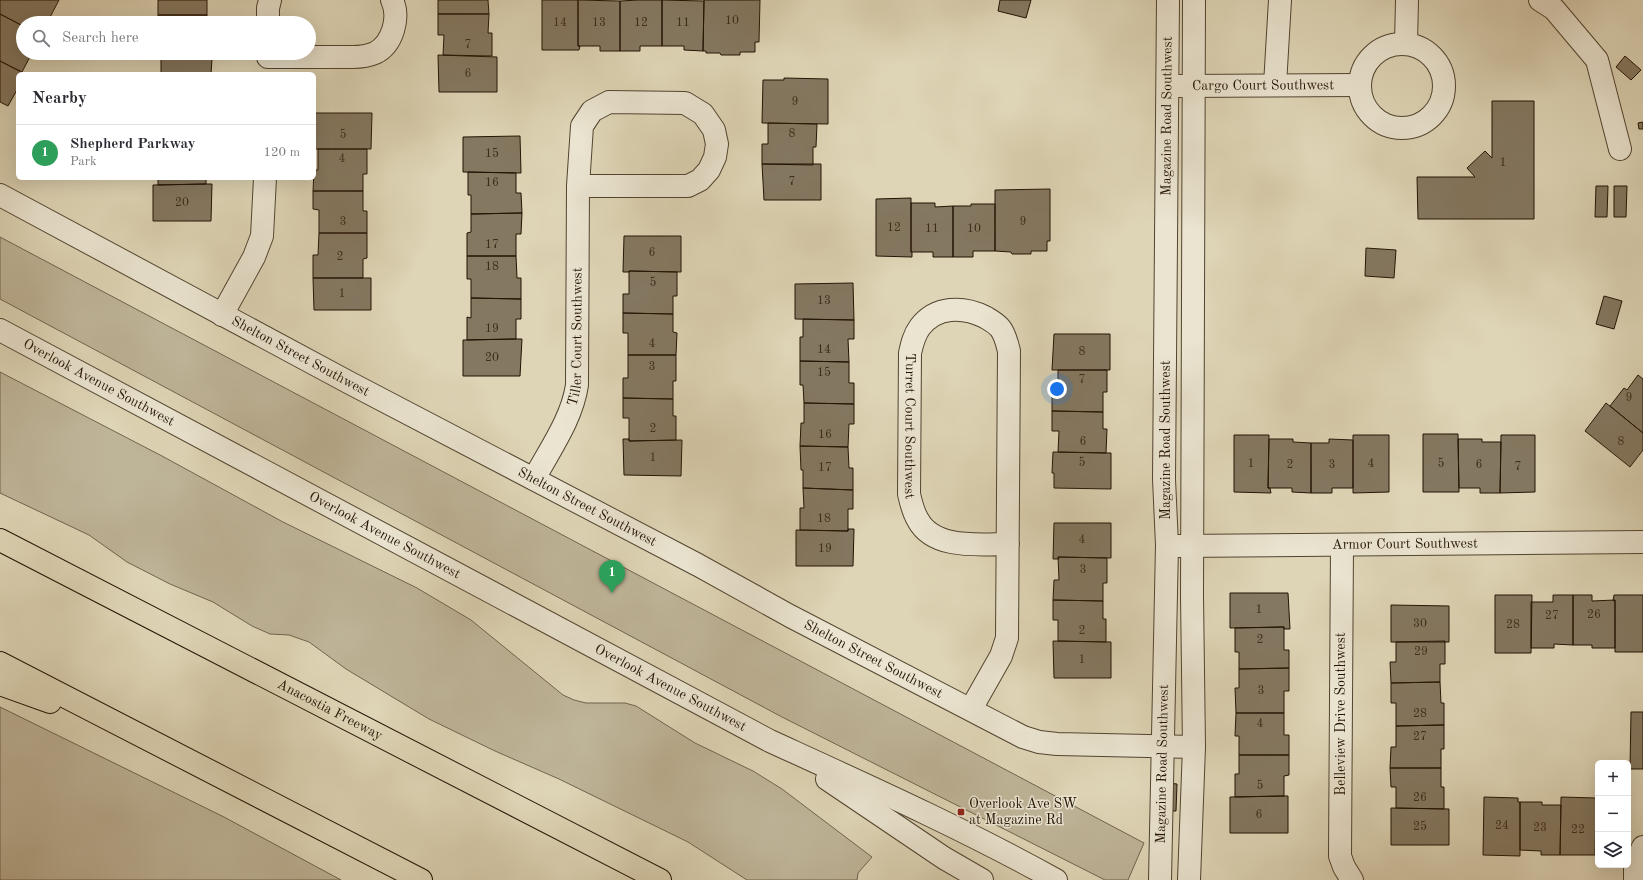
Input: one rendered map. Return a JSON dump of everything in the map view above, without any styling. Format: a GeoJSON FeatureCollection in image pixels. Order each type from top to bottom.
{"type":"FeatureCollection","features":[{"type":"Feature","properties":{"kind":"highway","name":"Anacostia Freeway"},"geometry":{"type":"LineString","coordinates":[[0,540],[660,880]]}},
{"type":"Feature","properties":{"kind":"highway"},"geometry":{"type":"LineString","coordinates":[[0,663],[421,880]]}},
{"type":"Feature","properties":{"kind":"highway"},"geometry":{"type":"LineString","coordinates":[[0,684],[148,739]]}},
{"type":"Feature","properties":{"kind":"street"},"geometry":{"type":"LineString","coordinates":[[268,16],[270,0]]}},
{"type":"Feature","properties":{"kind":"street"},"geometry":{"type":"LineString","coordinates":[[316,59],[353,58],[376,52],[383,46],[395,26],[395,14],[392,0]]}},
{"type":"Feature","properties":{"kind":"street","name":"Magazine Road Southwest"},"geometry":{"type":"LineString","coordinates":[[1160,880],[1164,747],[1167,545],[1164,471],[1168,0]]}},
{"type":"Feature","properties":{"kind":"street","name":"Magazine Road Southwest"},"geometry":{"type":"LineString","coordinates":[[1189,880],[1194,746],[1194,0]]}},
{"type":"Feature","properties":{"kind":"street"},"geometry":{"type":"LineString","coordinates":[[1275,85],[1280,0]]}},
{"type":"Feature","properties":{"kind":"street"},"geometry":{"type":"LineString","coordinates":[[1406,44],[1407,0]]}},
{"type":"Feature","properties":{"kind":"street"},"geometry":{"type":"LineString","coordinates":[[1540,0],[1554,9],[1597,60],[1620,149]]}},
{"type":"Feature","properties":{"kind":"street"},"geometry":{"type":"LineString","coordinates":[[1406,44],[1422,49],[1435,59],[1442,74],[1444,90],[1440,106],[1429,119],[1414,127],[1398,128],[1382,124],[1369,113],[1362,99],[1358,85],[1365,66],[1376,53],[1390,46],[1406,44]]}},
{"type":"Feature","properties":{"kind":"street"},"geometry":{"type":"LineString","coordinates":[[268,61],[296,60]]}},
{"type":"Feature","properties":{"kind":"street","name":"Cargo Court Southwest"},"geometry":{"type":"LineString","coordinates":[[1168,86],[1358,85]]}},
{"type":"Feature","properties":{"kind":"street","name":"Tiller Court Southwest"},"geometry":{"type":"LineString","coordinates":[[534,479],[564,425],[576,395],[578,186],[582,126],[592,111],[609,102],[685,103],[703,114],[714,130],[717,144],[715,157],[709,170],[700,180],[688,186],[578,186]]}},
{"type":"Feature","properties":{"kind":"street"},"geometry":{"type":"LineString","coordinates":[[222,315],[259,246],[264,227],[265,180]]}},
{"type":"Feature","properties":{"kind":"street","name":"Shelton Street Southwest"},"geometry":{"type":"LineString","coordinates":[[0,195],[222,315],[698,565],[790,616],[1023,737],[1039,742],[1057,744],[1164,747],[1194,746]]}},
{"type":"Feature","properties":{"kind":"street","name":"Turret Court Southwest"},"geometry":{"type":"LineString","coordinates":[[970,709],[989,679],[1004,647],[1008,628],[1009,351],[1005,337],[999,327],[989,319],[964,310],[940,311],[921,326],[914,338],[910,353],[909,494],[913,509],[918,521],[926,531],[938,538],[959,543],[1008,544]]}},
{"type":"Feature","properties":{"kind":"street","name":"Overlook Avenue Southwest"},"geometry":{"type":"LineString","coordinates":[[0,330],[770,741],[893,797],[1016,858],[1056,880]]}},
{"type":"Feature","properties":{"kind":"street","name":"Armor Court Southwest"},"geometry":{"type":"LineString","coordinates":[[1167,545],[1193,547],[1643,542]]}},
{"type":"Feature","properties":{"kind":"street","name":"Belleview Drive Southwest"},"geometry":{"type":"LineString","coordinates":[[1342,545],[1340,856],[1352,880]]}},
{"type":"Feature","properties":{"kind":"street","name":"Overlook Avenue Southwest"},"geometry":{"type":"LineString","coordinates":[[770,741],[944,858],[982,880]]}},
{"type":"Feature","properties":{"kind":"street"},"geometry":{"type":"LineString","coordinates":[[1635,880],[1635,865],[1643,847]]}},
{"type":"Feature","properties":{"kind":"shaded area"},"geometry":{"type":"Polygon","coordinates":[[[0,237],[1144,843],[1128,880],[1105,880],[782,717],[0,299],[0,237]]]}},
{"type":"Feature","properties":{"kind":"shaded area"},"geometry":{"type":"Polygon","coordinates":[[[0,372],[162,456],[283,522],[417,588],[471,620],[563,695],[586,703],[625,703],[636,706],[695,743],[753,771],[782,789],[872,857],[858,873],[857,880],[747,880],[688,842],[559,779],[495,751],[429,719],[346,669],[309,642],[289,635],[270,634],[252,626],[213,602],[170,584],[127,562],[89,535],[0,493],[0,372]]]}},
{"type":"Feature","properties":{"kind":"shaded area"},"geometry":{"type":"Polygon","coordinates":[[[0,707],[224,817],[341,880],[0,880],[0,707]]]}},
{"type":"Feature","properties":{"kind":"building"},"geometry":{"type":"Polygon","coordinates":[[[0,0],[59,0],[51,16],[16,16],[16,22],[0,14],[0,0]]]}},
{"type":"Feature","properties":{"kind":"building"},"geometry":{"type":"Polygon","coordinates":[[[158,0],[207,0],[207,15],[158,15],[158,0]]]}},
{"type":"Feature","properties":{"kind":"building"},"geometry":{"type":"Polygon","coordinates":[[[438,0],[488,0],[489,14],[438,14],[438,0]]]}},
{"type":"Feature","properties":{"kind":"building"},"geometry":{"type":"Polygon","coordinates":[[[542,0],[578,0],[579,50],[542,50],[542,0]]]}},
{"type":"Feature","properties":{"kind":"building"},"geometry":{"type":"Polygon","coordinates":[[[578,0],[620,1],[620,51],[600,51],[600,46],[578,46],[578,0]]]}},
{"type":"Feature","properties":{"kind":"building"},"geometry":{"type":"Polygon","coordinates":[[[662,0],[662,46],[640,46],[640,51],[620,51],[620,1],[662,0]]]}},
{"type":"Feature","properties":{"kind":"building"},"geometry":{"type":"Polygon","coordinates":[[[662,0],[704,1],[703,51],[684,50],[684,46],[662,46],[662,0]]]}},
{"type":"Feature","properties":{"kind":"building"},"geometry":{"type":"Polygon","coordinates":[[[704,0],[760,0],[759,42],[755,42],[755,52],[740,52],[740,55],[721,55],[720,53],[706,53],[706,51],[703,51],[704,0]]]}},
{"type":"Feature","properties":{"kind":"building"},"geometry":{"type":"Polygon","coordinates":[[[1000,0],[1031,0],[1026,18],[998,11],[1000,0]]]}},
{"type":"Feature","properties":{"kind":"building"},"geometry":{"type":"Polygon","coordinates":[[[0,14],[16,22],[16,60],[28,60],[22,72],[0,61],[0,14]]]}},
{"type":"Feature","properties":{"kind":"building"},"geometry":{"type":"Polygon","coordinates":[[[438,14],[489,14],[488,33],[492,33],[492,56],[443,55],[444,35],[438,35],[438,14]]]}},
{"type":"Feature","properties":{"kind":"building"},"geometry":{"type":"Polygon","coordinates":[[[158,15],[207,15],[207,16],[158,15]]]}},
{"type":"Feature","properties":{"kind":"building"},"geometry":{"type":"Polygon","coordinates":[[[438,55],[497,57],[497,92],[439,92],[438,55]]]}},
{"type":"Feature","properties":{"kind":"building"},"geometry":{"type":"Polygon","coordinates":[[[1625,56],[1641,70],[1631,80],[1616,67],[1625,56]]]}},
{"type":"Feature","properties":{"kind":"building"},"geometry":{"type":"Polygon","coordinates":[[[161,60],[212,60],[211,72],[161,72],[161,60]]]}},
{"type":"Feature","properties":{"kind":"building"},"geometry":{"type":"Polygon","coordinates":[[[0,61],[21,72],[16,72],[16,92],[8,106],[0,102],[0,61]]]}},
{"type":"Feature","properties":{"kind":"building"},"geometry":{"type":"Polygon","coordinates":[[[784,78],[828,79],[828,124],[762,123],[763,80],[784,80],[784,78]]]}},
{"type":"Feature","properties":{"kind":"building"},"geometry":{"type":"Polygon","coordinates":[[[1492,101],[1534,101],[1534,219],[1418,219],[1417,177],[1475,177],[1467,168],[1485,151],[1492,158],[1492,101]]]}},
{"type":"Feature","properties":{"kind":"building"},"geometry":{"type":"Polygon","coordinates":[[[316,113],[372,113],[371,149],[316,149],[316,113]]]}},
{"type":"Feature","properties":{"kind":"building"},"geometry":{"type":"Polygon","coordinates":[[[1643,122],[1643,129],[1639,129],[1638,123],[1643,122]]]}},
{"type":"Feature","properties":{"kind":"building"},"geometry":{"type":"Polygon","coordinates":[[[768,123],[817,124],[816,147],[813,147],[813,165],[762,164],[762,144],[768,144],[768,123]]]}},
{"type":"Feature","properties":{"kind":"building"},"geometry":{"type":"Polygon","coordinates":[[[520,136],[521,173],[463,172],[463,137],[520,136]]]}},
{"type":"Feature","properties":{"kind":"building"},"geometry":{"type":"Polygon","coordinates":[[[318,149],[367,149],[367,174],[363,174],[363,191],[313,191],[314,180],[316,180],[316,170],[318,170],[318,149]]]}},
{"type":"Feature","properties":{"kind":"building"},"geometry":{"type":"Polygon","coordinates":[[[762,164],[821,164],[821,200],[764,200],[762,164]]]}},
{"type":"Feature","properties":{"kind":"building"},"geometry":{"type":"Polygon","coordinates":[[[468,172],[516,173],[516,193],[521,193],[522,213],[471,214],[471,195],[468,195],[468,172]]]}},
{"type":"Feature","properties":{"kind":"building"},"geometry":{"type":"Polygon","coordinates":[[[158,180],[206,180],[206,184],[158,185],[158,180]]]}},
{"type":"Feature","properties":{"kind":"building"},"geometry":{"type":"Polygon","coordinates":[[[212,184],[211,221],[153,221],[153,185],[212,184]]]}},
{"type":"Feature","properties":{"kind":"building"},"geometry":{"type":"Polygon","coordinates":[[[1596,186],[1608,186],[1607,217],[1595,217],[1596,186]]]}},
{"type":"Feature","properties":{"kind":"building"},"geometry":{"type":"Polygon","coordinates":[[[1614,186],[1627,186],[1626,217],[1614,217],[1614,186]]]}},
{"type":"Feature","properties":{"kind":"building"},"geometry":{"type":"Polygon","coordinates":[[[1050,189],[1050,241],[1047,241],[1047,251],[1031,251],[1031,254],[1012,254],[1011,252],[995,251],[995,190],[1050,189]]]}},
{"type":"Feature","properties":{"kind":"building"},"geometry":{"type":"Polygon","coordinates":[[[313,191],[363,191],[363,211],[367,211],[367,233],[319,233],[319,210],[313,209],[313,191]]]}},
{"type":"Feature","properties":{"kind":"building"},"geometry":{"type":"Polygon","coordinates":[[[911,198],[912,257],[876,256],[876,199],[911,198]]]}},
{"type":"Feature","properties":{"kind":"building"},"geometry":{"type":"Polygon","coordinates":[[[911,203],[935,203],[935,207],[953,206],[953,257],[933,257],[933,252],[911,252],[911,203]]]}},
{"type":"Feature","properties":{"kind":"building"},"geometry":{"type":"Polygon","coordinates":[[[971,204],[995,204],[995,251],[973,251],[973,257],[953,257],[953,206],[971,206],[971,204]]]}},
{"type":"Feature","properties":{"kind":"building"},"geometry":{"type":"Polygon","coordinates":[[[522,213],[521,234],[516,234],[516,256],[467,256],[467,233],[471,232],[471,214],[522,213]]]}},
{"type":"Feature","properties":{"kind":"building"},"geometry":{"type":"Polygon","coordinates":[[[319,233],[367,233],[367,258],[363,259],[363,278],[313,278],[313,255],[318,255],[319,233]]]}},
{"type":"Feature","properties":{"kind":"building"},"geometry":{"type":"Polygon","coordinates":[[[624,236],[681,236],[681,272],[623,272],[624,236]]]}},
{"type":"Feature","properties":{"kind":"building"},"geometry":{"type":"Polygon","coordinates":[[[1366,248],[1396,250],[1394,278],[1365,276],[1366,248]]]}},
{"type":"Feature","properties":{"kind":"building"},"geometry":{"type":"Polygon","coordinates":[[[467,256],[516,256],[517,278],[521,278],[521,299],[471,298],[471,279],[467,279],[467,256]]]}},
{"type":"Feature","properties":{"kind":"building"},"geometry":{"type":"Polygon","coordinates":[[[629,271],[677,272],[677,296],[673,296],[673,314],[623,313],[623,294],[629,294],[629,271]]]}},
{"type":"Feature","properties":{"kind":"building"},"geometry":{"type":"Polygon","coordinates":[[[313,278],[371,278],[371,310],[314,310],[313,278]]]}},
{"type":"Feature","properties":{"kind":"building"},"geometry":{"type":"Polygon","coordinates":[[[853,283],[854,320],[795,319],[795,284],[853,283]]]}},
{"type":"Feature","properties":{"kind":"building"},"geometry":{"type":"Polygon","coordinates":[[[1604,296],[1622,301],[1614,329],[1596,324],[1604,296]]]}},
{"type":"Feature","properties":{"kind":"building"},"geometry":{"type":"Polygon","coordinates":[[[471,298],[521,299],[521,319],[516,319],[516,339],[467,340],[467,317],[471,318],[471,298]]]}},
{"type":"Feature","properties":{"kind":"building"},"geometry":{"type":"Polygon","coordinates":[[[623,313],[673,314],[673,332],[677,333],[676,355],[628,355],[628,333],[623,333],[623,313]]]}},
{"type":"Feature","properties":{"kind":"building"},"geometry":{"type":"Polygon","coordinates":[[[803,319],[854,320],[854,339],[848,339],[849,362],[800,361],[800,337],[803,337],[803,319]]]}},
{"type":"Feature","properties":{"kind":"building"},"geometry":{"type":"Polygon","coordinates":[[[1054,334],[1110,334],[1110,370],[1052,370],[1054,334]]]}},
{"type":"Feature","properties":{"kind":"building"},"geometry":{"type":"Polygon","coordinates":[[[522,339],[520,376],[463,376],[463,340],[522,339]]]}},
{"type":"Feature","properties":{"kind":"building"},"geometry":{"type":"Polygon","coordinates":[[[628,355],[676,355],[676,381],[673,381],[673,399],[623,398],[623,378],[628,378],[628,355]]]}},
{"type":"Feature","properties":{"kind":"building"},"geometry":{"type":"Polygon","coordinates":[[[800,361],[849,362],[849,383],[854,383],[854,404],[804,403],[803,385],[800,385],[800,361]]]}},
{"type":"Feature","properties":{"kind":"building"},"geometry":{"type":"Polygon","coordinates":[[[1058,370],[1107,370],[1107,392],[1103,392],[1103,412],[1052,411],[1052,391],[1058,391],[1058,370]]]}},
{"type":"Feature","properties":{"kind":"building"},"geometry":{"type":"Polygon","coordinates":[[[1638,375],[1643,379],[1643,433],[1610,406],[1624,388],[1627,390],[1638,375]]]}},
{"type":"Feature","properties":{"kind":"building"},"geometry":{"type":"Polygon","coordinates":[[[623,398],[673,399],[673,416],[676,416],[676,440],[629,441],[629,418],[623,418],[623,398]]]}},
{"type":"Feature","properties":{"kind":"building"},"geometry":{"type":"Polygon","coordinates":[[[804,403],[854,404],[854,424],[849,424],[848,447],[800,446],[801,423],[804,423],[804,403]]]}},
{"type":"Feature","properties":{"kind":"building"},"geometry":{"type":"Polygon","coordinates":[[[1606,403],[1643,433],[1643,450],[1630,467],[1585,431],[1606,403]]]}},
{"type":"Feature","properties":{"kind":"building"},"geometry":{"type":"Polygon","coordinates":[[[1052,411],[1103,412],[1103,429],[1107,429],[1106,453],[1058,452],[1059,431],[1052,431],[1052,411]]]}},
{"type":"Feature","properties":{"kind":"building"},"geometry":{"type":"Polygon","coordinates":[[[1423,434],[1458,434],[1459,492],[1423,492],[1423,434]]]}},
{"type":"Feature","properties":{"kind":"building"},"geometry":{"type":"Polygon","coordinates":[[[1234,435],[1269,435],[1268,488],[1270,488],[1271,493],[1234,492],[1234,435]]]}},
{"type":"Feature","properties":{"kind":"building"},"geometry":{"type":"Polygon","coordinates":[[[1353,435],[1389,435],[1389,492],[1353,493],[1353,435]]]}},
{"type":"Feature","properties":{"kind":"building"},"geometry":{"type":"Polygon","coordinates":[[[1501,435],[1535,435],[1535,492],[1500,493],[1501,435]]]}},
{"type":"Feature","properties":{"kind":"building"},"geometry":{"type":"Polygon","coordinates":[[[623,439],[629,439],[629,441],[682,440],[681,476],[624,475],[623,439]]]}},
{"type":"Feature","properties":{"kind":"building"},"geometry":{"type":"Polygon","coordinates":[[[1269,439],[1293,439],[1293,442],[1311,443],[1311,493],[1292,492],[1292,488],[1268,488],[1269,439]]]}},
{"type":"Feature","properties":{"kind":"building"},"geometry":{"type":"Polygon","coordinates":[[[1329,439],[1353,440],[1353,488],[1332,488],[1332,493],[1311,493],[1311,443],[1329,443],[1329,439]]]}},
{"type":"Feature","properties":{"kind":"building"},"geometry":{"type":"Polygon","coordinates":[[[1458,439],[1482,439],[1482,442],[1501,442],[1500,493],[1480,493],[1480,488],[1459,488],[1458,439]]]}},
{"type":"Feature","properties":{"kind":"building"},"geometry":{"type":"Polygon","coordinates":[[[800,446],[848,447],[849,468],[853,468],[853,490],[803,488],[803,470],[801,470],[800,446]]]}},
{"type":"Feature","properties":{"kind":"building"},"geometry":{"type":"Polygon","coordinates":[[[1053,452],[1111,453],[1111,489],[1054,488],[1054,473],[1052,473],[1053,452]]]}},
{"type":"Feature","properties":{"kind":"building"},"geometry":{"type":"Polygon","coordinates":[[[803,488],[853,490],[853,509],[848,509],[848,531],[800,530],[800,508],[804,508],[803,488]]]}},
{"type":"Feature","properties":{"kind":"building"},"geometry":{"type":"Polygon","coordinates":[[[1054,523],[1111,523],[1111,558],[1058,557],[1059,559],[1053,559],[1054,523]]]}},
{"type":"Feature","properties":{"kind":"building"},"geometry":{"type":"Polygon","coordinates":[[[848,529],[854,529],[853,566],[796,566],[796,530],[848,531],[848,529]]]}},
{"type":"Feature","properties":{"kind":"building"},"geometry":{"type":"Polygon","coordinates":[[[1058,557],[1107,558],[1107,583],[1103,583],[1103,601],[1053,600],[1054,580],[1059,580],[1058,557]]]}},
{"type":"Feature","properties":{"kind":"building"},"geometry":{"type":"Polygon","coordinates":[[[1230,593],[1288,593],[1290,629],[1284,629],[1284,627],[1230,628],[1230,593]]]}},
{"type":"Feature","properties":{"kind":"building"},"geometry":{"type":"Polygon","coordinates":[[[1495,595],[1532,595],[1531,653],[1495,653],[1495,595]]]}},
{"type":"Feature","properties":{"kind":"building"},"geometry":{"type":"Polygon","coordinates":[[[1553,595],[1573,595],[1573,645],[1554,644],[1554,648],[1531,648],[1531,602],[1553,602],[1553,595]]]}},
{"type":"Feature","properties":{"kind":"building"},"geometry":{"type":"Polygon","coordinates":[[[1573,595],[1592,595],[1592,601],[1615,600],[1615,648],[1592,648],[1592,645],[1573,645],[1573,595]]]}},
{"type":"Feature","properties":{"kind":"building"},"geometry":{"type":"Polygon","coordinates":[[[1614,595],[1643,595],[1643,652],[1615,652],[1614,595]]]}},
{"type":"Feature","properties":{"kind":"building"},"geometry":{"type":"Polygon","coordinates":[[[1053,600],[1103,601],[1103,619],[1106,619],[1106,642],[1058,641],[1058,620],[1053,620],[1053,600]]]}},
{"type":"Feature","properties":{"kind":"building"},"geometry":{"type":"Polygon","coordinates":[[[1391,605],[1449,606],[1449,642],[1391,642],[1391,605]]]}},
{"type":"Feature","properties":{"kind":"building"},"geometry":{"type":"Polygon","coordinates":[[[1284,627],[1284,650],[1289,650],[1289,668],[1239,669],[1239,652],[1235,652],[1235,628],[1284,627]]]}},
{"type":"Feature","properties":{"kind":"building"},"geometry":{"type":"Polygon","coordinates":[[[1053,641],[1111,642],[1111,678],[1054,678],[1053,641]]]}},
{"type":"Feature","properties":{"kind":"building"},"geometry":{"type":"Polygon","coordinates":[[[1445,641],[1445,664],[1440,664],[1440,682],[1391,683],[1390,662],[1396,662],[1396,642],[1445,641]]]}},
{"type":"Feature","properties":{"kind":"building"},"geometry":{"type":"Polygon","coordinates":[[[1289,668],[1289,691],[1284,691],[1284,713],[1236,713],[1235,688],[1239,688],[1239,669],[1289,668]]]}},
{"type":"Feature","properties":{"kind":"building"},"geometry":{"type":"Polygon","coordinates":[[[1440,682],[1441,703],[1444,703],[1444,725],[1396,726],[1396,703],[1391,703],[1391,683],[1440,682]]]}},
{"type":"Feature","properties":{"kind":"building"},"geometry":{"type":"Polygon","coordinates":[[[1631,712],[1643,712],[1643,769],[1631,769],[1631,712]]]}},
{"type":"Feature","properties":{"kind":"building"},"geometry":{"type":"Polygon","coordinates":[[[1236,713],[1284,713],[1284,735],[1289,735],[1289,755],[1239,755],[1239,736],[1235,736],[1236,713]]]}},
{"type":"Feature","properties":{"kind":"building"},"geometry":{"type":"Polygon","coordinates":[[[1444,725],[1444,749],[1441,749],[1441,768],[1390,768],[1391,747],[1396,747],[1396,726],[1444,725]]]}},
{"type":"Feature","properties":{"kind":"building"},"geometry":{"type":"Polygon","coordinates":[[[1239,755],[1289,755],[1289,775],[1284,776],[1284,796],[1235,797],[1235,774],[1239,774],[1239,755]]]}},
{"type":"Feature","properties":{"kind":"building"},"geometry":{"type":"Polygon","coordinates":[[[1390,768],[1441,768],[1441,787],[1444,787],[1444,809],[1396,808],[1396,787],[1391,787],[1390,768]]]}},
{"type":"Feature","properties":{"kind":"building"},"geometry":{"type":"Polygon","coordinates":[[[1168,783],[1177,784],[1176,811],[1167,811],[1168,783]]]}},
{"type":"Feature","properties":{"kind":"building"},"geometry":{"type":"Polygon","coordinates":[[[1288,796],[1288,833],[1230,833],[1230,797],[1288,796]]]}},
{"type":"Feature","properties":{"kind":"building"},"geometry":{"type":"Polygon","coordinates":[[[1484,797],[1518,798],[1518,802],[1520,802],[1520,856],[1483,855],[1484,797]]]}},
{"type":"Feature","properties":{"kind":"building"},"geometry":{"type":"Polygon","coordinates":[[[1561,797],[1595,798],[1595,855],[1560,855],[1561,797]]]}},
{"type":"Feature","properties":{"kind":"building"},"geometry":{"type":"Polygon","coordinates":[[[1520,802],[1542,802],[1542,805],[1561,805],[1560,855],[1541,855],[1541,851],[1520,850],[1520,802]]]}},
{"type":"Feature","properties":{"kind":"building"},"geometry":{"type":"Polygon","coordinates":[[[1391,808],[1449,809],[1449,845],[1391,845],[1391,808]]]}},
{"type":"Feature","properties":{"kind":"place","name":"Shepherd Parkway"},"geometry":{"type":"Point","coordinates":[612,593]}},
{"type":"Feature","properties":{"kind":"place","name":"Overlook Ave SW at Magazine Rd"},"geometry":{"type":"Point","coordinates":[961,812]}}]}
